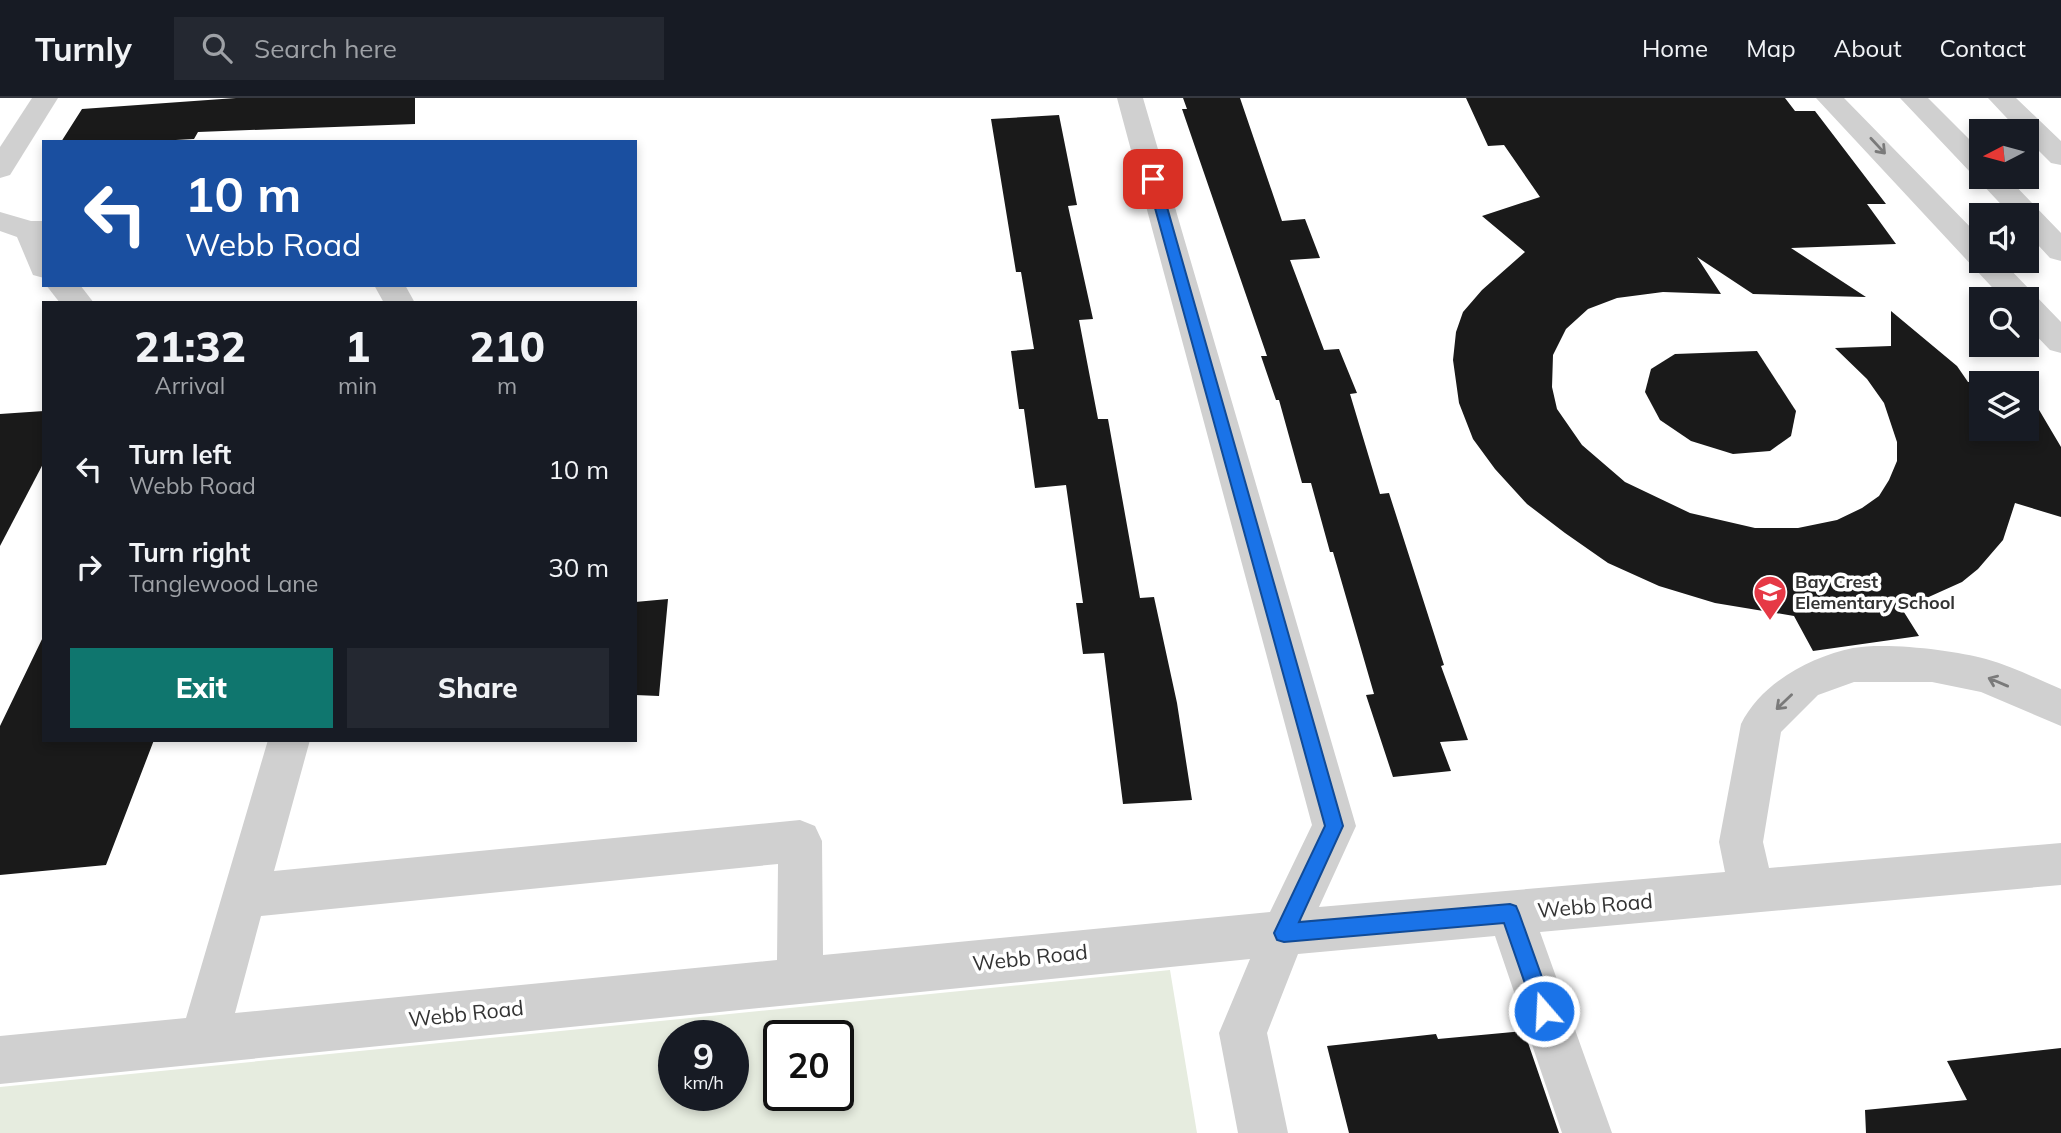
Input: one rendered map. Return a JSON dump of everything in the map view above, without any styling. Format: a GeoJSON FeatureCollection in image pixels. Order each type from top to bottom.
{"type":"FeatureCollection","features":[{"type":"Feature","properties":{"kind":"street"},"geometry":{"type":"LineString","coordinates":[[0,169],[9,141],[46,98]]}},
{"type":"Feature","properties":{"kind":"street"},"geometry":{"type":"LineString","coordinates":[[1130,98],[1334,826],[1284,933],[1243,1033],[1263,1133]]}},
{"type":"Feature","properties":{"kind":"street"},"geometry":{"type":"LineString","coordinates":[[1829,98],[1969,244]]}},
{"type":"Feature","properties":{"kind":"street"},"geometry":{"type":"LineString","coordinates":[[1913,98],[1969,155]]}},
{"type":"Feature","properties":{"kind":"street"},"geometry":{"type":"LineString","coordinates":[[2001,98],[2061,158]]}},
{"type":"Feature","properties":{"kind":"street"},"geometry":{"type":"LineString","coordinates":[[2002,189],[2061,251]]}},
{"type":"Feature","properties":{"kind":"street"},"geometry":{"type":"LineString","coordinates":[[0,221],[36,231],[42,259]]}},
{"type":"Feature","properties":{"kind":"street"},"geometry":{"type":"LineString","coordinates":[[1996,273],[2010,287]]}},
{"type":"Feature","properties":{"kind":"street"},"geometry":{"type":"LineString","coordinates":[[63,287],[77,301]]}},
{"type":"Feature","properties":{"kind":"street"},"geometry":{"type":"LineString","coordinates":[[2039,319],[2061,342]]}},
{"type":"Feature","properties":{"kind":"street"},"geometry":{"type":"LineString","coordinates":[[1752,892],[1741,842],[1762,724],[1804,683],[1854,665],[1932,665],[1986,676],[2061,708]]}},
{"type":"Feature","properties":{"kind":"street"},"geometry":{"type":"LineString","coordinates":[[203,1040],[288,742]]}},
{"type":"Feature","properties":{"kind":"street"},"geometry":{"type":"LineString","coordinates":[[245,895],[800,841],[800,981]]}},
{"type":"Feature","properties":{"kind":"street","name":"Webb Road"},"geometry":{"type":"LineString","coordinates":[[0,1060],[1284,933],[2061,864]]}},
{"type":"Feature","properties":{"kind":"street"},"geometry":{"type":"LineString","coordinates":[[1510,913],[1587,1133]]}},
{"type":"Feature","properties":{"kind":"shaded area"},"geometry":{"type":"Polygon","coordinates":[[[1170,970],[1197,1133],[0,1133],[0,1087],[658,1021],[658,1111],[749,1111],[749,1020],[670,1020],[1170,970]]]}},
{"type":"Feature","properties":{"kind":"building"},"geometry":{"type":"Polygon","coordinates":[[[236,98],[415,98],[415,124],[198,132],[194,139],[176,140],[62,140],[82,109],[236,98]]]}},
{"type":"Feature","properties":{"kind":"building"},"geometry":{"type":"Polygon","coordinates":[[[1183,98],[1240,98],[1282,221],[1305,219],[1320,258],[1290,260],[1324,350],[1339,349],[1357,393],[1350,394],[1380,494],[1389,493],[1444,665],[1441,666],[1468,740],[1440,742],[1451,771],[1393,777],[1366,695],[1374,694],[1333,552],[1330,552],[1311,483],[1302,483],[1279,400],[1276,400],[1261,356],[1267,356],[1182,109],[1187,109],[1183,98]]]}},
{"type":"Feature","properties":{"kind":"building"},"geometry":{"type":"Polygon","coordinates":[[[1466,98],[1785,98],[1795,111],[1815,111],[1886,204],[1867,204],[1896,244],[1791,248],[1866,297],[1753,294],[1697,257],[1721,294],[1663,292],[1617,298],[1588,309],[1566,329],[1553,355],[1552,387],[1557,409],[1582,445],[1625,482],[1690,513],[1755,528],[1798,528],[1837,520],[1862,508],[1879,496],[1889,480],[1897,461],[1897,442],[1884,403],[1867,379],[1835,348],[1891,346],[1891,311],[1957,366],[1969,382],[1969,441],[2039,441],[2039,410],[2061,447],[2061,517],[2015,503],[2003,540],[1978,569],[1962,582],[1902,609],[1919,636],[1813,651],[1794,616],[1715,603],[1659,586],[1608,563],[1527,504],[1495,469],[1473,439],[1459,403],[1453,360],[1456,332],[1463,312],[1482,290],[1525,252],[1482,216],[1540,197],[1504,145],[1488,146],[1466,98]]]}},
{"type":"Feature","properties":{"kind":"building"},"geometry":{"type":"Polygon","coordinates":[[[1059,115],[1077,205],[1068,206],[1093,319],[1079,320],[1098,419],[1108,419],[1140,598],[1154,597],[1177,703],[1192,800],[1123,804],[1104,653],[1083,654],[1076,603],[1083,603],[1066,485],[1035,488],[1024,409],[1019,409],[1011,351],[1034,349],[1021,272],[1016,272],[991,119],[1059,115]]]}},
{"type":"Feature","properties":{"kind":"building"},"geometry":{"type":"Polygon","coordinates":[[[1757,351],[1796,411],[1791,436],[1770,451],[1733,454],[1691,441],[1660,420],[1645,392],[1651,369],[1675,354],[1757,351]]]}},
{"type":"Feature","properties":{"kind":"building"},"geometry":{"type":"Polygon","coordinates":[[[42,411],[42,466],[0,546],[0,414],[42,411]]]}},
{"type":"Feature","properties":{"kind":"building"},"geometry":{"type":"Polygon","coordinates":[[[668,599],[659,696],[637,695],[637,602],[668,599]]]}},
{"type":"Feature","properties":{"kind":"building"},"geometry":{"type":"Polygon","coordinates":[[[42,639],[42,742],[153,742],[106,865],[0,875],[0,726],[42,639]]]}},
{"type":"Feature","properties":{"kind":"building"},"geometry":{"type":"Polygon","coordinates":[[[1524,1031],[1559,1133],[1349,1133],[1327,1046],[1436,1034],[1438,1039],[1524,1031]]]}},
{"type":"Feature","properties":{"kind":"building"},"geometry":{"type":"Polygon","coordinates":[[[2061,1048],[2061,1133],[1866,1133],[1865,1110],[1967,1100],[1947,1061],[2061,1048]]]}},
{"type":"Feature","properties":{"kind":"place","name":"Bay Crest Elementary School"},"geometry":{"type":"Point","coordinates":[1770,622]}},
{"type":"Feature","properties":{"kind":"route"},"geometry":{"type":"LineString","coordinates":[[1153,179],[1334,826],[1284,933],[1510,913],[1544,1011]]}}]}
